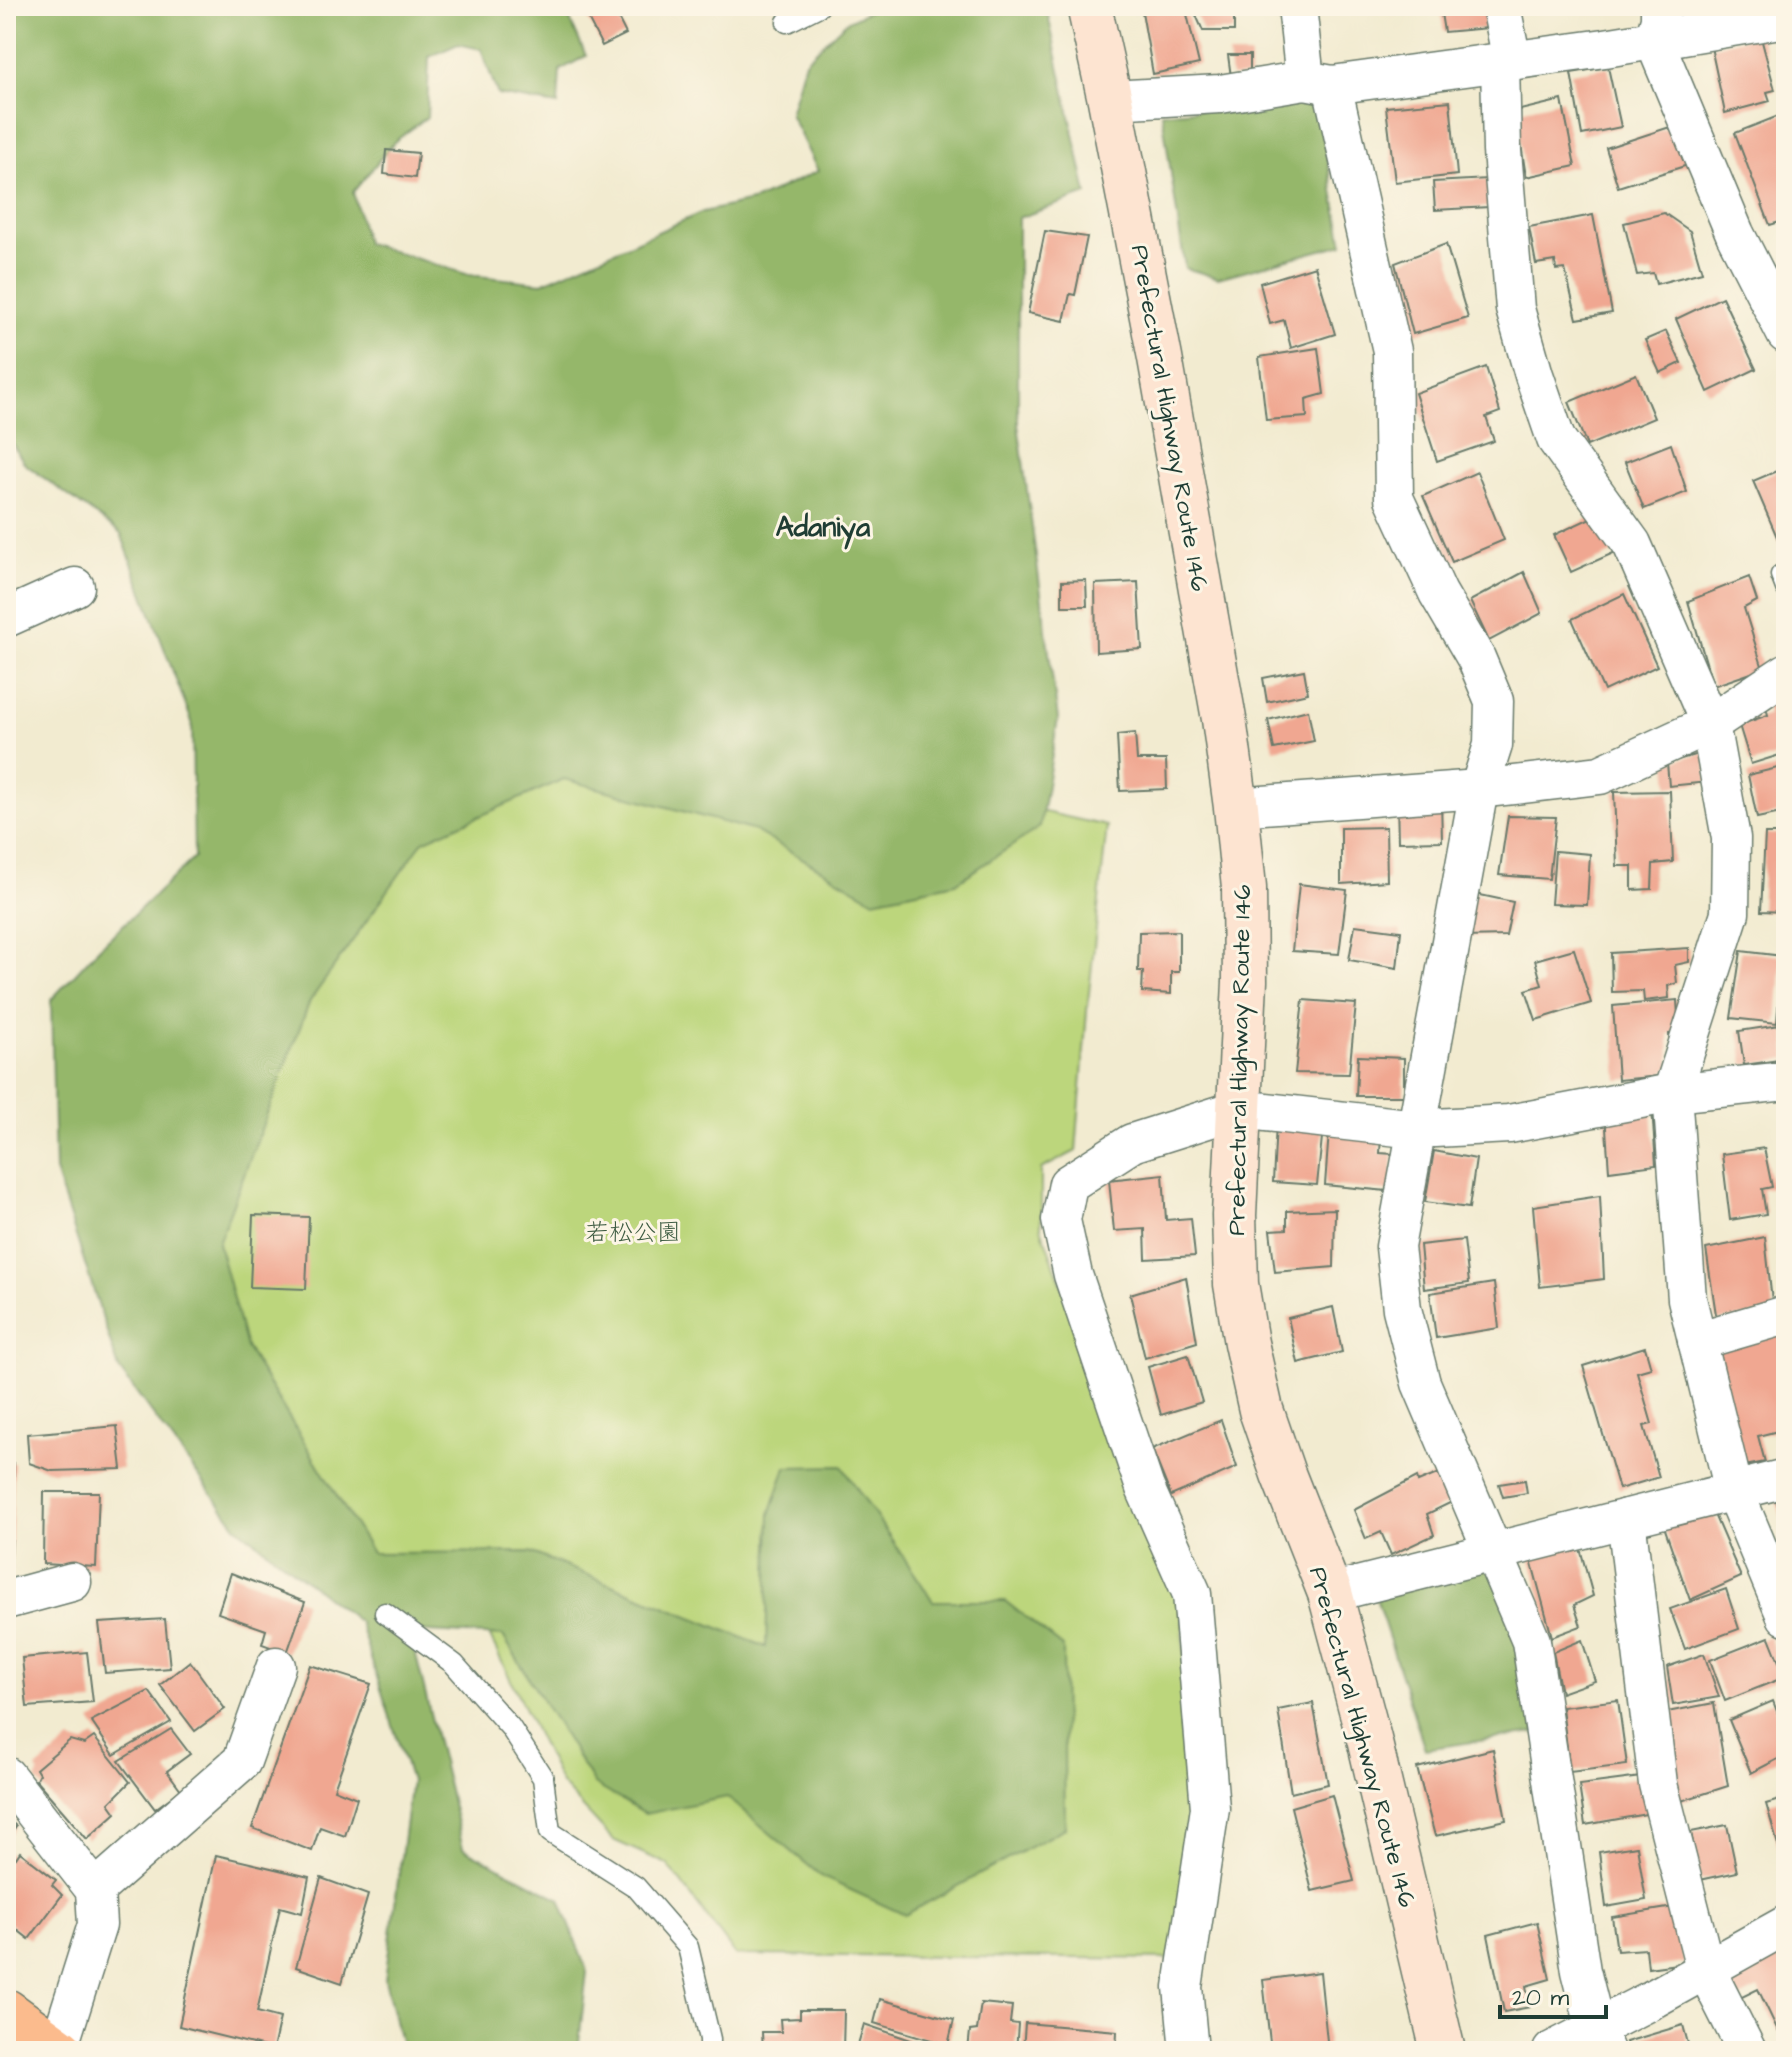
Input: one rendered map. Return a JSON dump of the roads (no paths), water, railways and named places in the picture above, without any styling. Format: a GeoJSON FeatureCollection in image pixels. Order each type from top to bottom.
{"type":"FeatureCollection","features":[{"type":"Feature","properties":{"kind":"main road","name":"Prefectural Highway Route 146"},"geometry":{"type":"LineString","coordinates":[[1089,6],[1110,100],[1216,672],[1236,807],[1245,981],[1234,1215],[1236,1284],[1246,1343],[1261,1410],[1330,1593],[1369,1739],[1443,2051]]}},
{"type":"Feature","properties":{"kind":"main road"},"geometry":{"type":"LineString","coordinates":[[6,2011],[60,2050]]}},
{"type":"Feature","properties":{"kind":"street"},"geometry":{"type":"LineString","coordinates":[[1297,6],[1392,351],[1394,498],[1438,593],[1476,658],[1494,701],[1493,745],[1479,789],[1395,1247],[1402,1309],[1421,1383],[1531,1641],[1581,1971],[1601,2040]]}},
{"type":"Feature","properties":{"kind":"street"},"geometry":{"type":"LineString","coordinates":[[1501,6],[1506,62],[1502,151],[1515,309],[1556,439],[1632,544],[1710,724],[1731,838],[1730,913],[1672,1093],[1687,1299],[1734,1491],[1786,1616]]}},
{"type":"Feature","properties":{"kind":"street"},"geometry":{"type":"LineString","coordinates":[[1110,100],[1220,94],[1506,62],[1657,23],[1786,18]]}},
{"type":"Feature","properties":{"kind":"street"},"geometry":{"type":"LineString","coordinates":[[1657,23],[1735,234],[1786,334]]}},
{"type":"Feature","properties":{"kind":"street"},"geometry":{"type":"LineString","coordinates":[[6,618],[75,587]]}},
{"type":"Feature","properties":{"kind":"street"},"geometry":{"type":"LineString","coordinates":[[1236,807],[1479,789],[1600,775],[1710,724],[1786,673]]}},
{"type":"Feature","properties":{"kind":"street"},"geometry":{"type":"LineString","coordinates":[[1189,2051],[1183,1987],[1210,1808],[1192,1594],[1145,1488],[1073,1275],[1061,1220],[1068,1184],[1132,1143],[1239,1109],[1416,1129],[1509,1124],[1672,1093],[1786,1081]]}},
{"type":"Feature","properties":{"kind":"street"},"geometry":{"type":"LineString","coordinates":[[1697,1341],[1786,1315]]}},
{"type":"Feature","properties":{"kind":"street"},"geometry":{"type":"LineString","coordinates":[[1330,1593],[1786,1478]]}},
{"type":"Feature","properties":{"kind":"street"},"geometry":{"type":"LineString","coordinates":[[1626,1518],[1658,1784],[1705,1968],[1747,2051]]}},
{"type":"Feature","properties":{"kind":"street"},"geometry":{"type":"LineString","coordinates":[[6,1600],[72,1582]]}},
{"type":"Feature","properties":{"kind":"street"},"geometry":{"type":"LineString","coordinates":[[95,1890],[242,1761],[276,1666]]}},
{"type":"Feature","properties":{"kind":"street"},"geometry":{"type":"LineString","coordinates":[[6,1776],[95,1890],[97,1925],[60,2050]]}},
{"type":"Feature","properties":{"kind":"street"},"geometry":{"type":"LineString","coordinates":[[1552,2051],[1601,2040],[1705,1968],[1786,1925]]}},
{"type":"Feature","properties":{"kind":"lane"},"geometry":{"type":"LineString","coordinates":[[787,22],[819,6]]}},
{"type":"Feature","properties":{"kind":"lane"},"geometry":{"type":"LineString","coordinates":[[385,1613],[454,1664],[510,1727],[543,1778],[550,1832],[636,1887],[688,1947],[710,2039],[710,2051]]}},
{"type":"Feature","properties":{"kind":"district","name":"Adaniya"},"geometry":{"type":"Point","coordinates":[823,526]}},
{"type":"Feature","properties":{"kind":"park label","name":"若松公園"},"geometry":{"type":"Point","coordinates":[633,1232]}}]}
